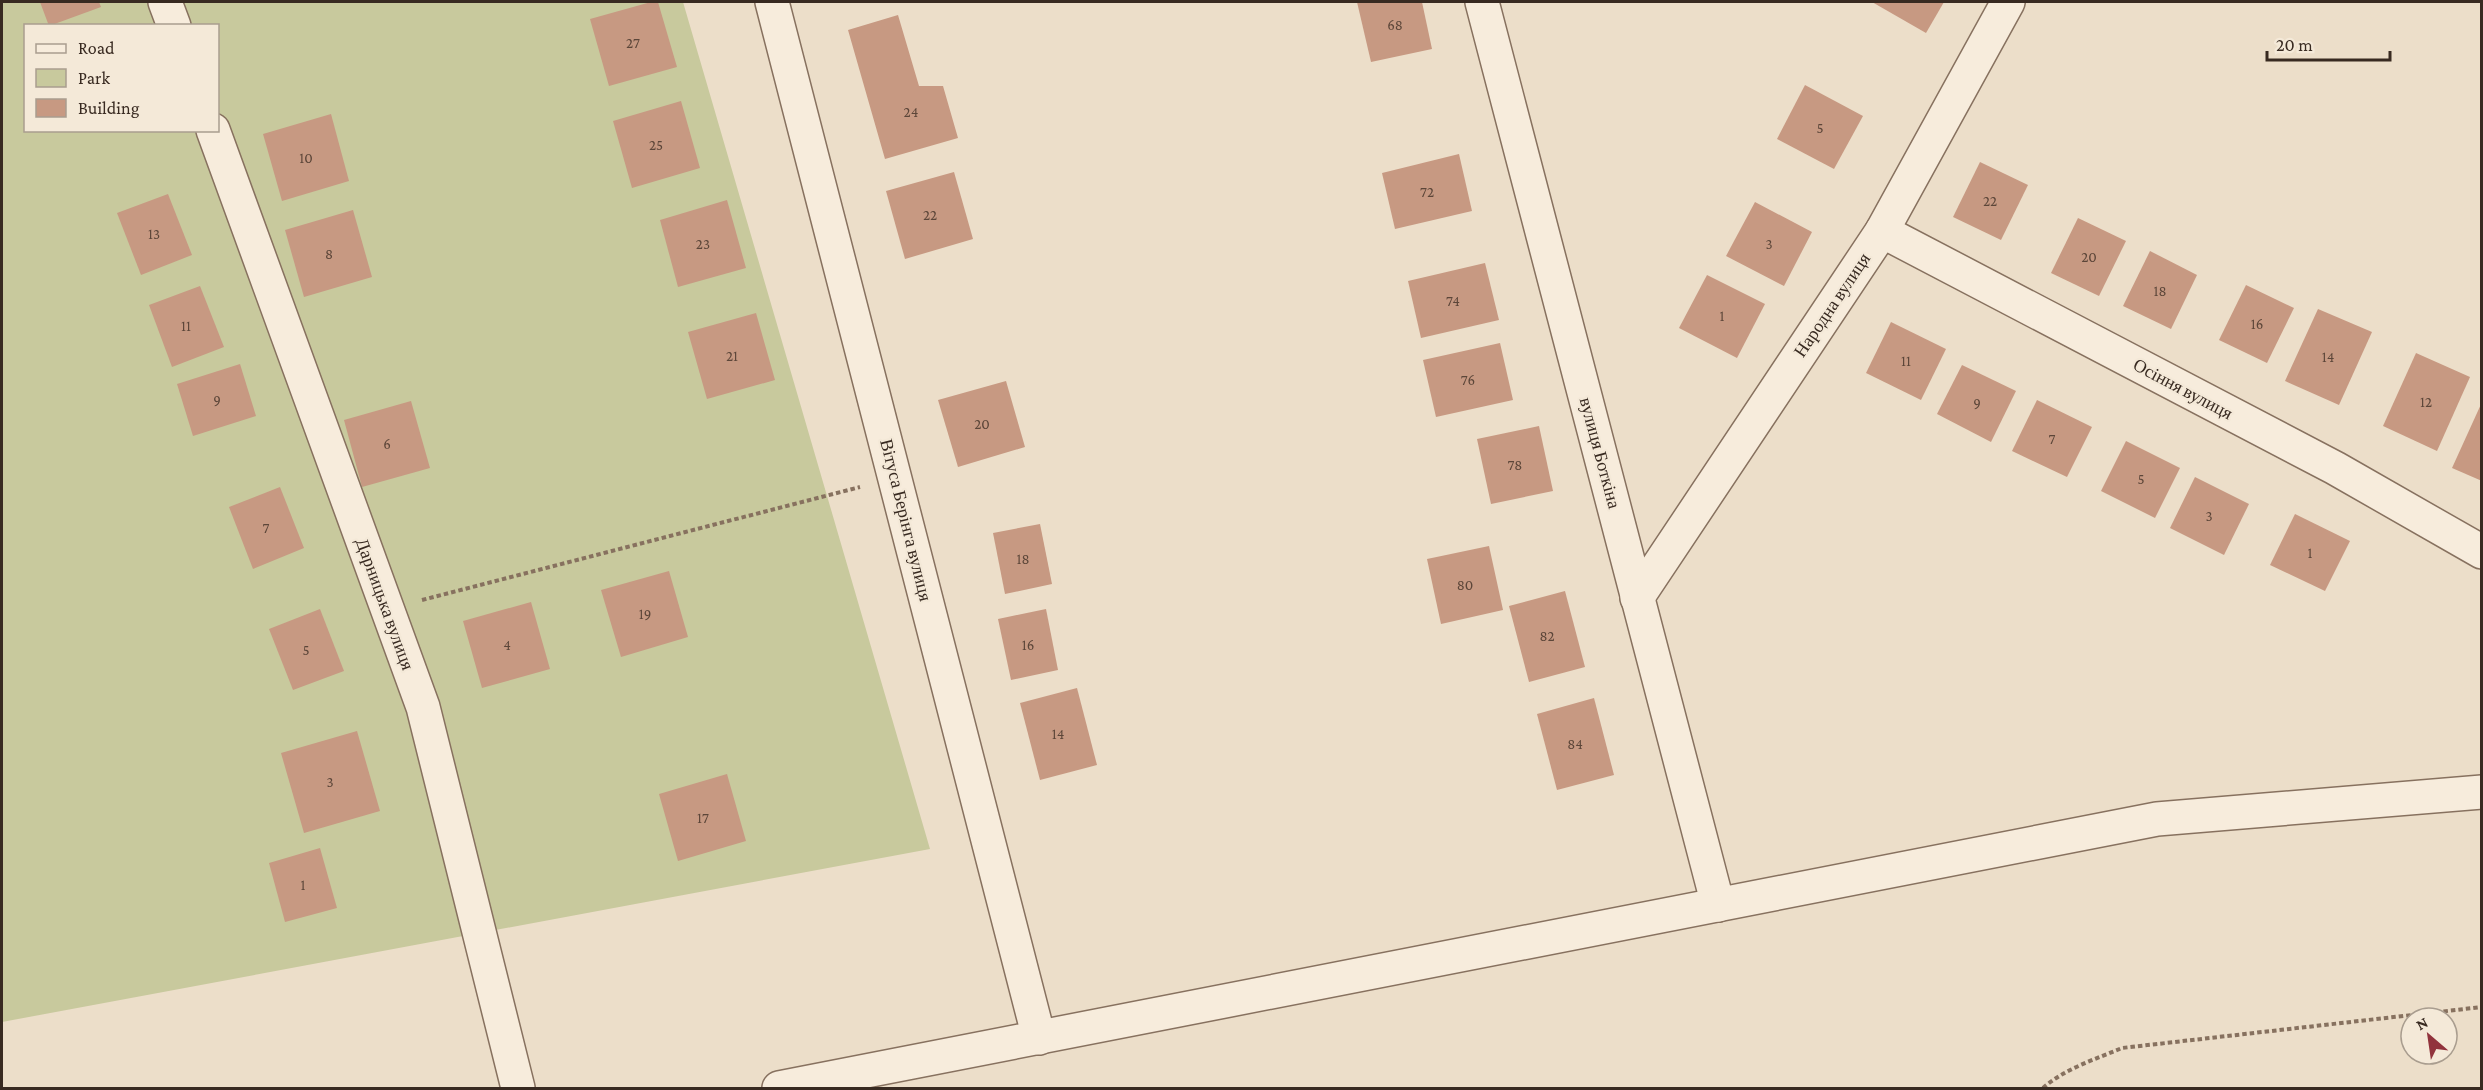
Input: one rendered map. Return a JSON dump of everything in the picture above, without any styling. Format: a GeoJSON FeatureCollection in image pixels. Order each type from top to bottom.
{"type":"FeatureCollection","features":[{"type":"Feature","properties":{"kind":"street"},"geometry":{"type":"LineString","coordinates":[[165,2],[173,24]]}},
{"type":"Feature","properties":{"kind":"street","name":"Вітуса Берінга вулиця"},"geometry":{"type":"LineString","coordinates":[[772,2],[1039,1038]]}},
{"type":"Feature","properties":{"kind":"street","name":"вулиця Боткіна"},"geometry":{"type":"LineString","coordinates":[[1482,2],[1718,905]]}},
{"type":"Feature","properties":{"kind":"street","name":"Народна вулиця"},"geometry":{"type":"LineString","coordinates":[[1637,598],[1882,231],[2008,2]]}},
{"type":"Feature","properties":{"kind":"street","name":"Дарницька вулиця"},"geometry":{"type":"LineString","coordinates":[[214,132],[423,707],[519,1089]]}},
{"type":"Feature","properties":{"kind":"street","name":"Осіння вулиця"},"geometry":{"type":"LineString","coordinates":[[1882,231],[2335,468],[2481,552]]}},
{"type":"Feature","properties":{"kind":"street"},"geometry":{"type":"LineString","coordinates":[[778,1089],[2157,819],[2481,792]]}},
{"type":"Feature","properties":{"kind":"path"},"geometry":{"type":"LineString","coordinates":[[387,609],[895,478]]}},
{"type":"Feature","properties":{"kind":"path"},"geometry":{"type":"LineString","coordinates":[[2043,1089],[2049,1083],[2083,1064],[2122,1048],[2481,1007]]}},
{"type":"Feature","properties":{"kind":"green space"},"geometry":{"type":"Polygon","coordinates":[[[2,2],[683,2],[930,849],[2,1022],[2,2]]]}},
{"type":"Feature","properties":{"kind":"building"},"geometry":{"type":"Polygon","coordinates":[[[40,2],[99,2],[101,7],[54,24],[48,24],[40,2]]]}},
{"type":"Feature","properties":{"kind":"building"},"geometry":{"type":"Polygon","coordinates":[[[658,2],[677,67],[609,86],[590,19],[658,2]]]}},
{"type":"Feature","properties":{"kind":"building"},"geometry":{"type":"Polygon","coordinates":[[[1357,2],[1422,2],[1432,49],[1371,62],[1357,2]]]}},
{"type":"Feature","properties":{"kind":"building"},"geometry":{"type":"Polygon","coordinates":[[[1872,2],[1944,2],[1926,33],[1872,2]]]}},
{"type":"Feature","properties":{"kind":"building"},"geometry":{"type":"Polygon","coordinates":[[[898,15],[919,86],[943,86],[958,138],[885,159],[848,30],[898,15]]]}},
{"type":"Feature","properties":{"kind":"building"},"geometry":{"type":"Polygon","coordinates":[[[1805,85],[1863,116],[1834,169],[1777,139],[1805,85]]]}},
{"type":"Feature","properties":{"kind":"building"},"geometry":{"type":"Polygon","coordinates":[[[681,101],[700,168],[632,188],[613,121],[681,101]]]}},
{"type":"Feature","properties":{"kind":"building"},"geometry":{"type":"Polygon","coordinates":[[[331,114],[349,181],[282,201],[263,134],[331,114]]]}},
{"type":"Feature","properties":{"kind":"building"},"geometry":{"type":"Polygon","coordinates":[[[1459,154],[1472,211],[1395,229],[1382,173],[1459,154]]]}},
{"type":"Feature","properties":{"kind":"building"},"geometry":{"type":"Polygon","coordinates":[[[1980,162],[2028,185],[2001,240],[1953,217],[1980,162]]]}},
{"type":"Feature","properties":{"kind":"building"},"geometry":{"type":"Polygon","coordinates":[[[954,172],[973,239],[905,259],[886,191],[954,172]]]}},
{"type":"Feature","properties":{"kind":"building"},"geometry":{"type":"Polygon","coordinates":[[[168,194],[192,255],[141,275],[117,213],[168,194]]]}},
{"type":"Feature","properties":{"kind":"building"},"geometry":{"type":"Polygon","coordinates":[[[727,200],[746,268],[678,287],[660,220],[727,200]]]}},
{"type":"Feature","properties":{"kind":"building"},"geometry":{"type":"Polygon","coordinates":[[[1755,202],[1812,232],[1784,286],[1726,256],[1755,202]]]}},
{"type":"Feature","properties":{"kind":"building"},"geometry":{"type":"Polygon","coordinates":[[[353,210],[372,277],[304,297],[285,230],[353,210]]]}},
{"type":"Feature","properties":{"kind":"building"},"geometry":{"type":"Polygon","coordinates":[[[2078,218],[2126,241],[2099,296],[2051,273],[2078,218]]]}},
{"type":"Feature","properties":{"kind":"building"},"geometry":{"type":"Polygon","coordinates":[[[2150,251],[2197,275],[2171,329],[2123,306],[2150,251]]]}},
{"type":"Feature","properties":{"kind":"building"},"geometry":{"type":"Polygon","coordinates":[[[1485,263],[1499,320],[1421,338],[1408,281],[1485,263]]]}},
{"type":"Feature","properties":{"kind":"building"},"geometry":{"type":"Polygon","coordinates":[[[1707,275],[1765,304],[1737,358],[1679,328],[1707,275]]]}},
{"type":"Feature","properties":{"kind":"building"},"geometry":{"type":"Polygon","coordinates":[[[2246,285],[2294,308],[2267,363],[2219,340],[2246,285]]]}},
{"type":"Feature","properties":{"kind":"building"},"geometry":{"type":"Polygon","coordinates":[[[200,286],[224,347],[172,367],[149,305],[200,286]]]}},
{"type":"Feature","properties":{"kind":"building"},"geometry":{"type":"Polygon","coordinates":[[[2318,309],[2372,332],[2339,405],[2285,381],[2318,309]]]}},
{"type":"Feature","properties":{"kind":"building"},"geometry":{"type":"Polygon","coordinates":[[[756,313],[775,380],[707,399],[688,332],[756,313]]]}},
{"type":"Feature","properties":{"kind":"building"},"geometry":{"type":"Polygon","coordinates":[[[1891,322],[1946,349],[1921,400],[1866,373],[1891,322]]]}},
{"type":"Feature","properties":{"kind":"building"},"geometry":{"type":"Polygon","coordinates":[[[1500,343],[1513,400],[1436,417],[1423,360],[1500,343]]]}},
{"type":"Feature","properties":{"kind":"building"},"geometry":{"type":"Polygon","coordinates":[[[2416,353],[2470,377],[2437,451],[2383,426],[2416,353]]]}},
{"type":"Feature","properties":{"kind":"building"},"geometry":{"type":"Polygon","coordinates":[[[240,364],[256,416],[193,436],[177,384],[240,364]]]}},
{"type":"Feature","properties":{"kind":"building"},"geometry":{"type":"Polygon","coordinates":[[[1962,365],[2016,391],[1991,442],[1937,414],[1962,365]]]}},
{"type":"Feature","properties":{"kind":"building"},"geometry":{"type":"Polygon","coordinates":[[[1006,381],[1025,447],[958,467],[938,400],[1006,381]]]}},
{"type":"Feature","properties":{"kind":"building"},"geometry":{"type":"Polygon","coordinates":[[[2037,400],[2092,427],[2067,477],[2012,451],[2037,400]]]}},
{"type":"Feature","properties":{"kind":"building"},"geometry":{"type":"Polygon","coordinates":[[[411,401],[430,468],[362,487],[344,420],[411,401]]]}},
{"type":"Feature","properties":{"kind":"building"},"geometry":{"type":"Polygon","coordinates":[[[2482,402],[2482,481],[2452,468],[2482,402]]]}},
{"type":"Feature","properties":{"kind":"building"},"geometry":{"type":"Polygon","coordinates":[[[1539,426],[1553,491],[1491,504],[1477,439],[1539,426]]]}},
{"type":"Feature","properties":{"kind":"building"},"geometry":{"type":"Polygon","coordinates":[[[2126,441],[2180,468],[2155,518],[2101,491],[2126,441]]]}},
{"type":"Feature","properties":{"kind":"building"},"geometry":{"type":"Polygon","coordinates":[[[2195,477],[2249,504],[2224,555],[2170,528],[2195,477]]]}},
{"type":"Feature","properties":{"kind":"building"},"geometry":{"type":"Polygon","coordinates":[[[280,487],[304,548],[253,569],[229,507],[280,487]]]}},
{"type":"Feature","properties":{"kind":"building"},"geometry":{"type":"Polygon","coordinates":[[[2295,514],[2350,541],[2325,591],[2270,565],[2295,514]]]}},
{"type":"Feature","properties":{"kind":"building"},"geometry":{"type":"Polygon","coordinates":[[[1040,524],[1052,584],[1005,594],[993,533],[1040,524]]]}},
{"type":"Feature","properties":{"kind":"building"},"geometry":{"type":"Polygon","coordinates":[[[1489,546],[1503,610],[1441,624],[1427,559],[1489,546]]]}},
{"type":"Feature","properties":{"kind":"building"},"geometry":{"type":"Polygon","coordinates":[[[669,571],[688,637],[621,657],[601,590],[669,571]]]}},
{"type":"Feature","properties":{"kind":"building"},"geometry":{"type":"Polygon","coordinates":[[[1565,591],[1585,667],[1529,682],[1509,606],[1565,591]]]}},
{"type":"Feature","properties":{"kind":"building"},"geometry":{"type":"Polygon","coordinates":[[[531,602],[550,669],[482,688],[463,621],[531,602]]]}},
{"type":"Feature","properties":{"kind":"building"},"geometry":{"type":"Polygon","coordinates":[[[320,609],[344,671],[293,690],[269,629],[320,609]]]}},
{"type":"Feature","properties":{"kind":"building"},"geometry":{"type":"Polygon","coordinates":[[[1046,609],[1058,670],[1011,680],[998,619],[1046,609]]]}},
{"type":"Feature","properties":{"kind":"building"},"geometry":{"type":"Polygon","coordinates":[[[1077,688],[1097,765],[1040,780],[1020,703],[1077,688]]]}},
{"type":"Feature","properties":{"kind":"building"},"geometry":{"type":"Polygon","coordinates":[[[1594,698],[1614,775],[1557,790],[1537,714],[1594,698]]]}},
{"type":"Feature","properties":{"kind":"building"},"geometry":{"type":"Polygon","coordinates":[[[357,731],[380,811],[304,833],[281,753],[357,731]]]}},
{"type":"Feature","properties":{"kind":"building"},"geometry":{"type":"Polygon","coordinates":[[[727,774],[746,841],[678,861],[659,794],[727,774]]]}},
{"type":"Feature","properties":{"kind":"building"},"geometry":{"type":"Polygon","coordinates":[[[320,848],[337,908],[285,922],[269,863],[320,848]]]}}]}
